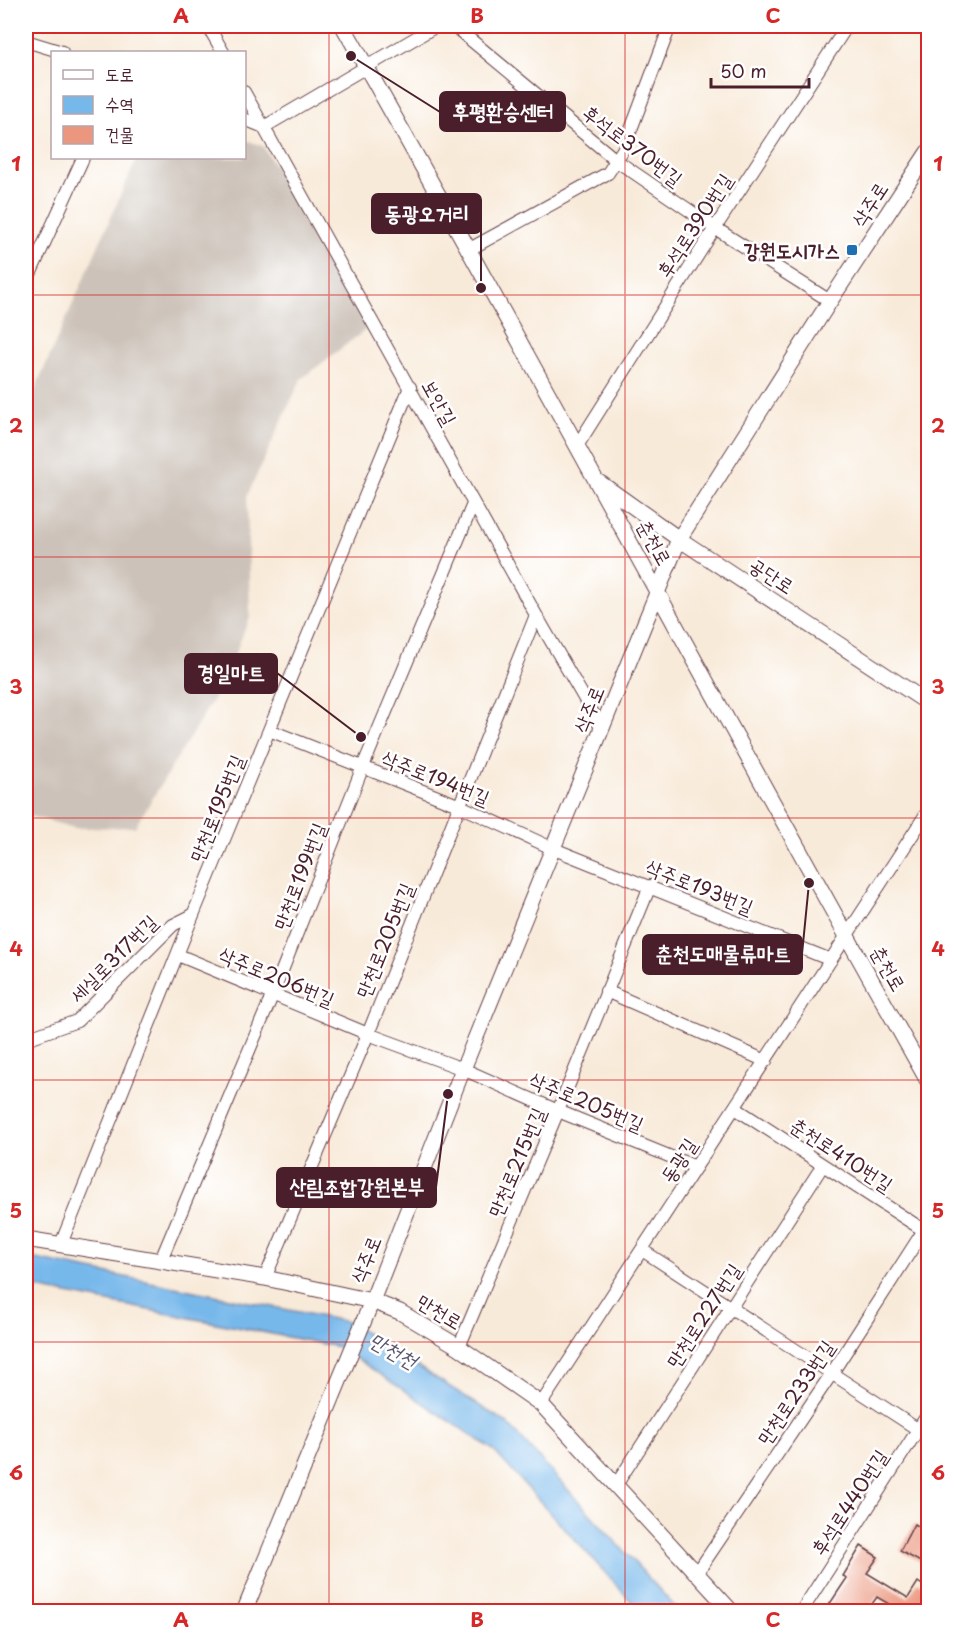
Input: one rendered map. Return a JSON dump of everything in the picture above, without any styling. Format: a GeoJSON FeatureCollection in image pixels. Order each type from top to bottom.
{"type":"FeatureCollection","features":[{"type":"Feature","properties":{"kind":"street"},"geometry":{"type":"LineString","coordinates":[[208,26],[222,51]]}},
{"type":"Feature","properties":{"kind":"street","name":"춘천로"},"geometry":{"type":"LineString","coordinates":[[343,26],[658,590],[928,1081]]}},
{"type":"Feature","properties":{"kind":"street"},"geometry":{"type":"LineString","coordinates":[[246,120],[264,127],[436,26]]}},
{"type":"Feature","properties":{"kind":"street","name":"후석로370번길"},"geometry":{"type":"LineString","coordinates":[[454,26],[617,162],[714,228],[830,302]]}},
{"type":"Feature","properties":{"kind":"street"},"geometry":{"type":"LineString","coordinates":[[468,250],[608,173],[624,148],[670,26]]}},
{"type":"Feature","properties":{"kind":"street","name":"후석로390번길"},"geometry":{"type":"LineString","coordinates":[[577,446],[714,228],[846,26]]}},
{"type":"Feature","properties":{"kind":"street"},"geometry":{"type":"LineString","coordinates":[[26,40],[59,51]]}},
{"type":"Feature","properties":{"kind":"street","name":"보안길"},"geometry":{"type":"LineString","coordinates":[[246,96],[473,504],[602,729]]}},
{"type":"Feature","properties":{"kind":"street","name":"삭주로"},"geometry":{"type":"LineString","coordinates":[[244,1611],[362,1320],[372,1301],[463,1069],[679,539],[928,152]]}},
{"type":"Feature","properties":{"kind":"street"},"geometry":{"type":"LineString","coordinates":[[26,283],[83,159]]}},
{"type":"Feature","properties":{"kind":"street","name":"만천로195번길"},"geometry":{"type":"LineString","coordinates":[[61,1244],[193,915],[410,387]]}},
{"type":"Feature","properties":{"kind":"street","name":"공단로"},"geometry":{"type":"LineString","coordinates":[[595,479],[679,539],[928,703]]}},
{"type":"Feature","properties":{"kind":"street","name":"만천로199번길"},"geometry":{"type":"LineString","coordinates":[[160,1262],[272,996],[362,769],[473,504]]}},
{"type":"Feature","properties":{"kind":"street","name":"만천로205번길"},"geometry":{"type":"LineString","coordinates":[[265,1278],[368,1034],[536,615]]}},
{"type":"Feature","properties":{"kind":"street","name":"삭주로194번길"},"geometry":{"type":"LineString","coordinates":[[269,730],[362,769],[458,805],[554,849]]}},
{"type":"Feature","properties":{"kind":"street","name":"동광길"},"geometry":{"type":"LineString","coordinates":[[541,1404],[928,811]]}},
{"type":"Feature","properties":{"kind":"street","name":"삭주로193번길"},"geometry":{"type":"LineString","coordinates":[[554,849],[831,960]]}},
{"type":"Feature","properties":{"kind":"street","name":"만천로215번길"},"geometry":{"type":"LineString","coordinates":[[459,1347],[650,886]]}},
{"type":"Feature","properties":{"kind":"street","name":"세실로317번길"},"geometry":{"type":"LineString","coordinates":[[26,1039],[77,1021],[173,925],[193,915]]}},
{"type":"Feature","properties":{"kind":"street","name":"삭주로206번길"},"geometry":{"type":"LineString","coordinates":[[178,956],[272,996],[463,1069]]}},
{"type":"Feature","properties":{"kind":"street"},"geometry":{"type":"LineString","coordinates":[[606,991],[766,1061]]}},
{"type":"Feature","properties":{"kind":"street","name":"삭주로205번길"},"geometry":{"type":"LineString","coordinates":[[463,1069],[558,1111],[696,1167]]}},
{"type":"Feature","properties":{"kind":"street","name":"춘천로410번길"},"geometry":{"type":"LineString","coordinates":[[735,1108],[926,1231]]}},
{"type":"Feature","properties":{"kind":"street","name":"만천로227번길"},"geometry":{"type":"LineString","coordinates":[[616,1485],[823,1165]]}},
{"type":"Feature","properties":{"kind":"street","name":"만천로233번길"},"geometry":{"type":"LineString","coordinates":[[697,1573],[926,1231]]}},
{"type":"Feature","properties":{"kind":"street","name":"만천로"},"geometry":{"type":"LineString","coordinates":[[26,1239],[265,1278],[372,1301],[400,1312],[459,1347],[541,1404],[732,1611]]}},
{"type":"Feature","properties":{"kind":"street"},"geometry":{"type":"LineString","coordinates":[[642,1250],[924,1433]]}},
{"type":"Feature","properties":{"kind":"street","name":"후석로440번길"},"geometry":{"type":"LineString","coordinates":[[801,1611],[924,1433],[928,1414]]}},
{"type":"Feature","properties":{"kind":"shaded area"},"geometry":{"type":"Polygon","coordinates":[[[246,140],[263,146],[368,328],[301,379],[247,496],[250,617],[223,683],[135,827],[75,828],[26,815],[26,410],[137,159],[246,159],[246,140]]]}},
{"type":"Feature","properties":{"kind":"water"},"geometry":{"type":"Polygon","coordinates":[[[26,1257],[348,1322],[507,1423],[679,1611],[640,1611],[493,1450],[339,1347],[26,1286],[26,1257]]]}},
{"type":"Feature","properties":{"kind":"building"},"geometry":{"type":"Polygon","coordinates":[[[914,1524],[928,1531],[928,1566],[900,1551],[914,1524]]]}},
{"type":"Feature","properties":{"kind":"building"},"geometry":{"type":"Polygon","coordinates":[[[861,1546],[878,1557],[867,1573],[908,1598],[918,1582],[928,1589],[928,1601],[922,1611],[901,1611],[877,1597],[867,1611],[825,1611],[847,1578],[843,1576],[861,1546]]]}},
{"type":"Feature","properties":{"kind":"place","name":"후평환승센터"},"geometry":{"type":"Point","coordinates":[351,56]}},
{"type":"Feature","properties":{"kind":"place","name":"강원도시가스"},"geometry":{"type":"Point","coordinates":[852,250]}},
{"type":"Feature","properties":{"kind":"place","name":"동광오거리"},"geometry":{"type":"Point","coordinates":[481,288]}},
{"type":"Feature","properties":{"kind":"place","name":"경일마트"},"geometry":{"type":"Point","coordinates":[361,737]}},
{"type":"Feature","properties":{"kind":"place","name":"춘천도매물류마트"},"geometry":{"type":"Point","coordinates":[809,883]}},
{"type":"Feature","properties":{"kind":"place","name":"산림조합강원본부"},"geometry":{"type":"Point","coordinates":[448,1094]}},
{"type":"Feature","properties":{"kind":"water label","name":"만천천"},"geometry":{"type":"Point","coordinates":[394,1349]}}]}
